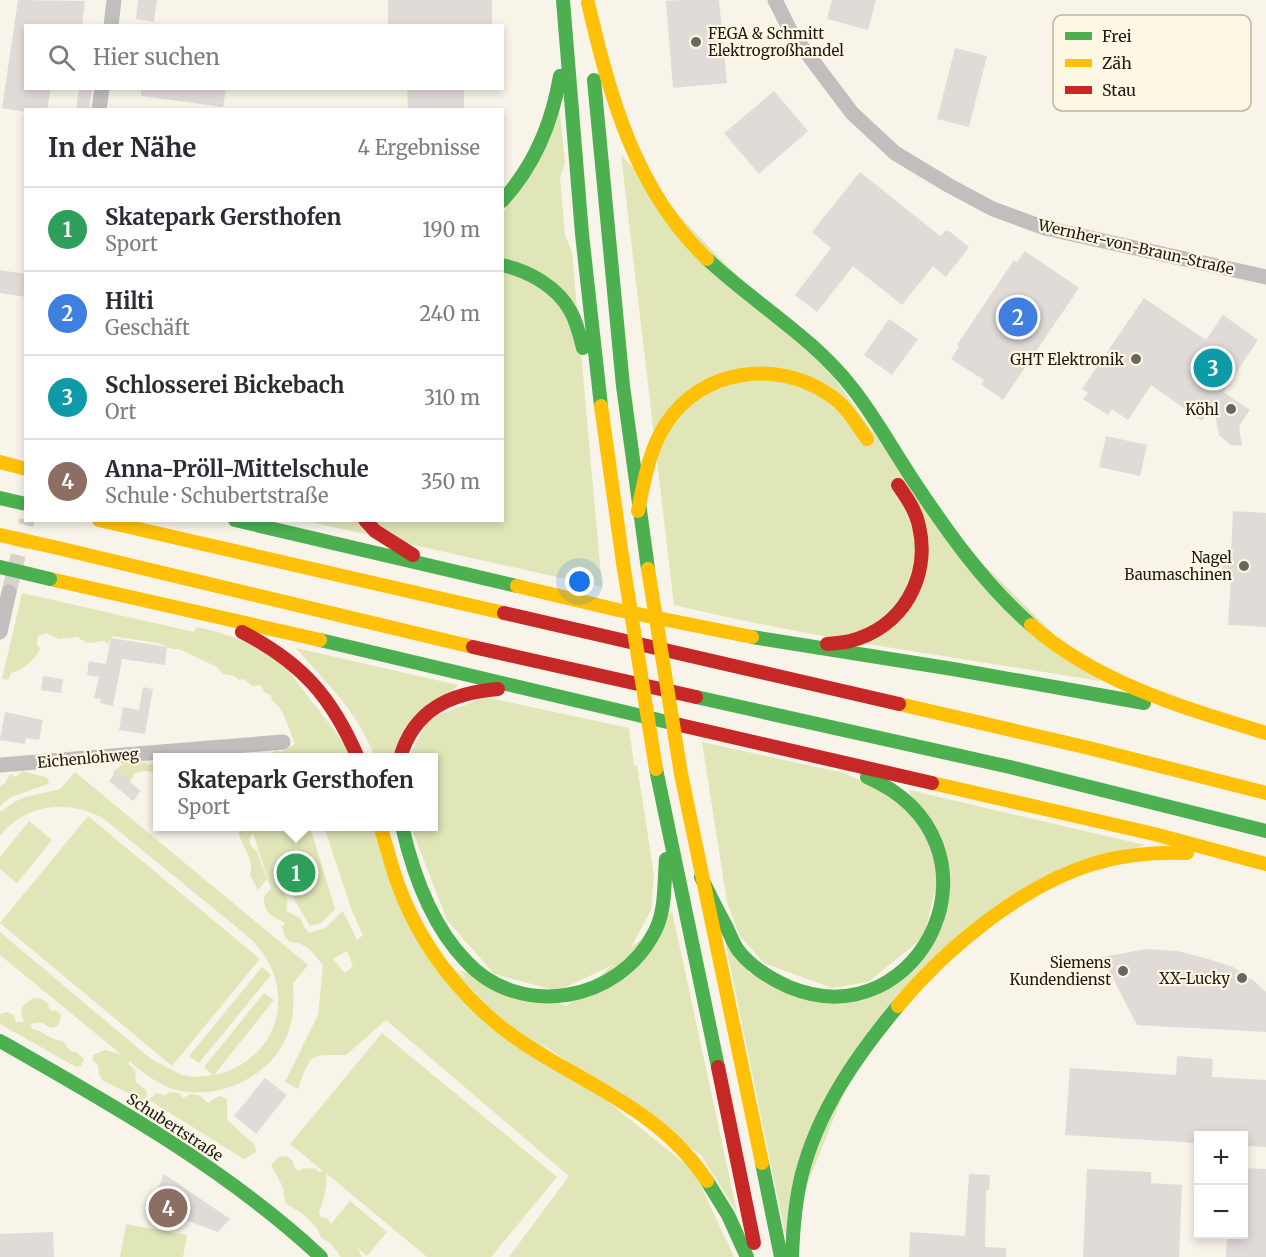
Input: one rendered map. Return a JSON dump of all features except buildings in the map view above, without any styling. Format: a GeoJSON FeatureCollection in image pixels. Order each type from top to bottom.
{"type":"FeatureCollection","features":[{"type":"Feature","properties":{"kind":"main road"},"geometry":{"type":"LineString","coordinates":[[588,2],[618,346],[638,511],[681,774],[781,1257]]}},
{"type":"Feature","properties":{"kind":"main road"},"geometry":{"type":"LineString","coordinates":[[588,2],[608,89],[628,147],[648,186],[671,219],[696,249],[813,346],[841,374],[866,405],[893,450],[944,524],[1014,611],[1046,638],[1083,662],[1136,690],[1188,710],[1266,734]]}},
{"type":"Feature","properties":{"kind":"main road"},"geometry":{"type":"LineString","coordinates":[[504,199],[520,181],[546,134],[557,97],[564,3]]}},
{"type":"Feature","properties":{"kind":"main road"},"geometry":{"type":"LineString","coordinates":[[564,3],[580,218],[607,450],[623,563],[656,769],[694,962],[757,1257]]}},
{"type":"Feature","properties":{"kind":"main road"},"geometry":{"type":"LineString","coordinates":[[504,265],[517,267],[542,281],[570,309],[582,343],[607,450]]}},
{"type":"Feature","properties":{"kind":"main road"},"geometry":{"type":"LineString","coordinates":[[638,511],[646,471],[666,424],[677,408],[694,393],[712,382],[734,375],[761,372],[784,374],[808,382],[830,395],[849,415],[875,450]]}},
{"type":"Feature","properties":{"kind":"main road"},"geometry":{"type":"LineString","coordinates":[[0,462],[24,467]]}},
{"type":"Feature","properties":{"kind":"main road"},"geometry":{"type":"LineString","coordinates":[[780,643],[833,644],[852,641],[875,633],[896,617],[911,598],[920,578],[923,552],[919,526],[909,502],[892,476]]}},
{"type":"Feature","properties":{"kind":"main road"},"geometry":{"type":"LineString","coordinates":[[0,498],[24,504]]}},
{"type":"Feature","properties":{"kind":"main road"},"geometry":{"type":"LineString","coordinates":[[108,522],[1089,748],[1266,793]]}},
{"type":"Feature","properties":{"kind":"main road"},"geometry":{"type":"LineString","coordinates":[[244,522],[618,610],[780,643],[953,669],[1188,710]]}},
{"type":"Feature","properties":{"kind":"main road"},"geometry":{"type":"LineString","coordinates":[[367,522],[375,531],[402,549],[439,568]]}},
{"type":"Feature","properties":{"kind":"main road"},"geometry":{"type":"LineString","coordinates":[[0,535],[353,619],[987,760],[1156,801],[1266,831]]}},
{"type":"Feature","properties":{"kind":"main road"},"geometry":{"type":"LineString","coordinates":[[0,567],[820,758],[1146,831],[1266,864]]}},
{"type":"Feature","properties":{"kind":"main road"},"geometry":{"type":"LineString","coordinates":[[196,611],[269,645],[301,670],[326,696],[347,728],[356,753]]}},
{"type":"Feature","properties":{"kind":"main road"},"geometry":{"type":"LineString","coordinates":[[402,753],[414,726],[436,705],[464,693],[480,690],[537,691]]}},
{"type":"Feature","properties":{"kind":"main road"},"geometry":{"type":"LineString","coordinates":[[702,877],[738,950],[761,973],[786,987],[811,995],[850,995],[890,980],[912,963],[933,932],[939,918],[944,894],[945,880],[935,838],[922,818],[903,797],[875,780],[820,758]]}},
{"type":"Feature","properties":{"kind":"main road"},"geometry":{"type":"LineString","coordinates":[[404,831],[422,888],[441,928],[467,963],[497,985],[533,997],[571,996],[606,984],[636,961],[657,930],[664,889],[668,827]]}},
{"type":"Feature","properties":{"kind":"main road"},"geometry":{"type":"LineString","coordinates":[[382,831],[399,888],[417,925],[460,988],[495,1022],[519,1041],[546,1059],[642,1113],[675,1142],[695,1162],[710,1183],[735,1226],[747,1257]]}},
{"type":"Feature","properties":{"kind":"main road"},"geometry":{"type":"LineString","coordinates":[[792,1257],[797,1199],[805,1162],[822,1118],[848,1074],[888,1017],[923,977],[969,934],[1023,897],[1068,873],[1113,858],[1161,851],[1237,856]]}},
{"type":"Feature","properties":{"kind":"main road","name":"Schubertstraße"},"geometry":{"type":"LineString","coordinates":[[0,1041],[126,1115],[218,1174],[261,1205],[321,1257]]}},
{"type":"Feature","properties":{"kind":"street"},"geometry":{"type":"LineString","coordinates":[[111,24],[114,0]]}},
{"type":"Feature","properties":{"kind":"street","name":"Wernher-von-Braun-Straße"},"geometry":{"type":"LineString","coordinates":[[775,0],[791,32],[852,113],[895,153],[948,184],[993,209],[1045,228],[1266,277]]}},
{"type":"Feature","properties":{"kind":"street"},"geometry":{"type":"LineString","coordinates":[[99,108],[102,90]]}},
{"type":"Feature","properties":{"kind":"street"},"geometry":{"type":"LineString","coordinates":[[0,632],[9,592]]}},
{"type":"Feature","properties":{"kind":"street","name":"Eichenlohweg"},"geometry":{"type":"LineString","coordinates":[[0,765],[283,742]]}},
{"type":"Feature","properties":{"kind":"green space"},"geometry":{"type":"Polygon","coordinates":[[[560,112],[565,164],[560,177],[565,235],[572,252],[602,587],[310,522],[504,522],[504,211],[560,112]]]}},
{"type":"Feature","properties":{"kind":"green space"},"geometry":{"type":"Polygon","coordinates":[[[621,155],[832,375],[934,515],[1101,681],[834,638],[674,605],[621,155]]]}},
{"type":"Feature","properties":{"kind":"green space"},"geometry":{"type":"Polygon","coordinates":[[[22,593],[194,632],[197,627],[245,642],[283,664],[352,753],[273,753],[277,750],[281,752],[295,744],[280,708],[272,701],[271,695],[264,692],[261,685],[252,686],[244,679],[238,680],[235,676],[223,674],[217,667],[179,649],[158,643],[112,636],[107,644],[105,641],[87,643],[77,637],[59,639],[46,633],[38,636],[37,645],[40,649],[32,660],[11,673],[8,680],[2,679],[22,593]]]}},
{"type":"Feature","properties":{"kind":"green space"},"geometry":{"type":"Polygon","coordinates":[[[296,648],[458,685],[397,753],[373,753],[351,712],[296,648]]]}},
{"type":"Feature","properties":{"kind":"green space"},"geometry":{"type":"Polygon","coordinates":[[[485,697],[629,728],[654,875],[651,910],[625,959],[558,991],[494,974],[447,920],[413,831],[438,831],[438,753],[411,753],[429,719],[485,697]]]}},
{"type":"Feature","properties":{"kind":"green space"},"geometry":{"type":"Polygon","coordinates":[[[702,742],[844,773],[908,803],[940,868],[924,937],[868,982],[832,988],[764,963],[740,936],[727,902],[702,742]]]}},
{"type":"Feature","properties":{"kind":"green space"},"geometry":{"type":"Polygon","coordinates":[[[124,763],[153,764],[153,772],[135,773],[130,781],[125,783],[114,778],[113,772],[124,763]]]}},
{"type":"Feature","properties":{"kind":"green space"},"geometry":{"type":"Polygon","coordinates":[[[22,771],[46,777],[48,784],[11,797],[0,806],[0,786],[5,783],[10,774],[16,777],[22,771]]]}},
{"type":"Feature","properties":{"kind":"green space"},"geometry":{"type":"Polygon","coordinates":[[[75,772],[308,965],[293,983],[292,1019],[282,1046],[259,1072],[244,1081],[211,1092],[176,1090],[157,1082],[129,1061],[129,1065],[135,1070],[136,1082],[146,1090],[147,1096],[143,1100],[103,1081],[98,1065],[93,1061],[93,1055],[105,1050],[122,1055],[0,955],[0,932],[151,1059],[182,1075],[195,1077],[213,1075],[204,1067],[264,993],[274,1000],[214,1075],[234,1069],[251,1058],[270,1034],[278,1006],[278,992],[275,977],[261,951],[251,939],[104,819],[77,809],[49,808],[22,817],[0,836],[0,812],[25,797],[60,789],[75,772]]]}},
{"type":"Feature","properties":{"kind":"green space"},"geometry":{"type":"Polygon","coordinates":[[[909,790],[1145,845],[1053,873],[869,1030],[786,1238],[725,941],[749,973],[862,1001],[944,924],[909,790]]]}},
{"type":"Feature","properties":{"kind":"green space"},"geometry":{"type":"Polygon","coordinates":[[[88,816],[260,959],[172,1066],[0,923],[88,816]]]}},
{"type":"Feature","properties":{"kind":"green space"},"geometry":{"type":"Polygon","coordinates":[[[29,821],[52,840],[17,883],[0,869],[0,857],[29,821]]]}},
{"type":"Feature","properties":{"kind":"green space"},"geometry":{"type":"Polygon","coordinates":[[[239,831],[311,831],[335,909],[321,923],[310,926],[294,899],[289,885],[279,888],[287,898],[286,911],[301,918],[309,933],[325,928],[343,911],[357,940],[363,935],[352,911],[325,831],[376,831],[412,932],[612,1105],[694,1171],[734,1257],[509,1257],[569,1176],[386,1020],[346,1055],[324,1055],[313,1058],[306,1068],[298,1089],[285,1082],[318,1015],[323,965],[309,949],[289,941],[282,927],[285,923],[265,908],[264,896],[271,889],[253,833],[249,839],[251,846],[257,851],[267,879],[258,890],[250,875],[251,863],[239,831]],[[347,951],[333,959],[345,973],[353,966],[347,951]]]}},
{"type":"Feature","properties":{"kind":"green space"},"geometry":{"type":"Polygon","coordinates":[[[672,911],[737,1212],[701,1155],[496,1012],[459,970],[567,1006],[672,911]]]}},
{"type":"Feature","properties":{"kind":"green space"},"geometry":{"type":"Polygon","coordinates":[[[262,967],[271,975],[199,1063],[189,1056],[262,967]]]}},
{"type":"Feature","properties":{"kind":"green space"},"geometry":{"type":"Polygon","coordinates":[[[33,998],[44,1001],[50,1010],[57,1011],[61,1015],[55,1027],[50,1028],[36,1023],[31,1024],[32,1029],[63,1041],[70,1051],[76,1052],[84,1059],[81,1066],[76,1067],[0,1024],[0,1014],[7,1012],[14,1015],[16,1022],[24,1022],[21,1012],[23,1006],[33,998]]]}},
{"type":"Feature","properties":{"kind":"green space"},"geometry":{"type":"Polygon","coordinates":[[[382,1033],[557,1177],[491,1257],[427,1257],[326,1173],[325,1192],[319,1211],[320,1217],[327,1218],[331,1224],[350,1201],[387,1232],[367,1256],[358,1248],[362,1257],[341,1257],[303,1214],[285,1203],[283,1187],[271,1165],[278,1157],[286,1156],[293,1161],[294,1167],[299,1171],[304,1168],[323,1171],[290,1144],[382,1033]]]}},
{"type":"Feature","properties":{"kind":"green space"},"geometry":{"type":"Polygon","coordinates":[[[171,1092],[178,1093],[183,1098],[191,1094],[199,1095],[208,1103],[219,1096],[227,1099],[227,1120],[255,1145],[256,1152],[244,1159],[149,1100],[156,1093],[164,1095],[171,1092]]]}},
{"type":"Feature","properties":{"kind":"green space"},"geometry":{"type":"Polygon","coordinates":[[[126,1224],[187,1235],[183,1257],[120,1257],[126,1224]]]}},
{"type":"Feature","properties":{"kind":"tunnel"},"geometry":{"type":"LineString","coordinates":[[9,592],[26,522]]}},
{"type":"Feature","properties":{"kind":"traffic: fast"},"geometry":{"type":"LineString","coordinates":[[563,0],[582,234],[601,406]]}},
{"type":"Feature","properties":{"kind":"traffic: fast"},"geometry":{"type":"LineString","coordinates":[[504,199],[524,173],[540,143],[552,111],[560,76]]}},
{"type":"Feature","properties":{"kind":"traffic: fast"},"geometry":{"type":"LineString","coordinates":[[594,80],[623,386],[648,569]]}},
{"type":"Feature","properties":{"kind":"traffic: fast"},"geometry":{"type":"LineString","coordinates":[[707,259],[802,337],[837,370],[869,410],[924,497],[966,555],[997,592],[1031,625]]}},
{"type":"Feature","properties":{"kind":"traffic: fast"},"geometry":{"type":"LineString","coordinates":[[504,266],[542,281],[559,295],[573,316],[583,348]]}},
{"type":"Feature","properties":{"kind":"traffic: fast"},"geometry":{"type":"LineString","coordinates":[[0,498],[24,504]]}},
{"type":"Feature","properties":{"kind":"traffic: fast"},"geometry":{"type":"LineString","coordinates":[[244,522],[517,586]]}},
{"type":"Feature","properties":{"kind":"traffic: fast"},"geometry":{"type":"LineString","coordinates":[[0,567],[50,579]]}},
{"type":"Feature","properties":{"kind":"traffic: fast"},"geometry":{"type":"LineString","coordinates":[[752,637],[953,669],[1144,703]]}},
{"type":"Feature","properties":{"kind":"traffic: fast"},"geometry":{"type":"LineString","coordinates":[[320,640],[680,725]]}},
{"type":"Feature","properties":{"kind":"traffic: fast"},"geometry":{"type":"LineString","coordinates":[[696,697],[1010,767],[1266,831]]}},
{"type":"Feature","properties":{"kind":"traffic: fast"},"geometry":{"type":"LineString","coordinates":[[656,769],[718,1067]]}},
{"type":"Feature","properties":{"kind":"traffic: fast"},"geometry":{"type":"LineString","coordinates":[[701,877],[738,950],[749,962],[768,976],[789,987],[837,996],[879,987],[912,962],[934,927],[943,887],[937,845],[912,807],[867,777]]}},
{"type":"Feature","properties":{"kind":"traffic: fast"},"geometry":{"type":"LineString","coordinates":[[403,831],[425,898],[454,947],[488,980],[513,991],[540,996],[568,995],[594,987],[618,974],[639,955],[659,923],[664,896],[666,859]]}},
{"type":"Feature","properties":{"kind":"traffic: fast"},"geometry":{"type":"LineString","coordinates":[[792,1257],[795,1215],[802,1174],[818,1128],[854,1064],[898,1006]]}},
{"type":"Feature","properties":{"kind":"traffic: fast"},"geometry":{"type":"LineString","coordinates":[[0,1041],[126,1114],[208,1167],[285,1225],[321,1257]]}},
{"type":"Feature","properties":{"kind":"traffic: fast"},"geometry":{"type":"LineString","coordinates":[[762,1163],[781,1257]]}},
{"type":"Feature","properties":{"kind":"traffic: fast"},"geometry":{"type":"LineString","coordinates":[[707,1181],[728,1215],[747,1257]]}},
{"type":"Feature","properties":{"kind":"traffic: slow"},"geometry":{"type":"LineString","coordinates":[[588,3],[616,107],[629,140],[661,203],[682,232],[707,259]]}},
{"type":"Feature","properties":{"kind":"traffic: slow"},"geometry":{"type":"LineString","coordinates":[[638,511],[651,455],[666,424],[681,405],[699,391],[719,381],[741,375],[763,374],[786,376],[808,383],[840,403],[867,439]]}},
{"type":"Feature","properties":{"kind":"traffic: slow"},"geometry":{"type":"LineString","coordinates":[[601,406],[623,563]]}},
{"type":"Feature","properties":{"kind":"traffic: slow"},"geometry":{"type":"LineString","coordinates":[[0,462],[24,468]]}},
{"type":"Feature","properties":{"kind":"traffic: slow"},"geometry":{"type":"LineString","coordinates":[[108,522],[504,613]]}},
{"type":"Feature","properties":{"kind":"traffic: slow"},"geometry":{"type":"LineString","coordinates":[[0,535],[58,548]]}},
{"type":"Feature","properties":{"kind":"traffic: slow"},"geometry":{"type":"LineString","coordinates":[[58,548],[473,647]]}},
{"type":"Feature","properties":{"kind":"traffic: slow"},"geometry":{"type":"LineString","coordinates":[[623,563],[656,769]]}},
{"type":"Feature","properties":{"kind":"traffic: slow"},"geometry":{"type":"LineString","coordinates":[[648,569],[681,774]]}},
{"type":"Feature","properties":{"kind":"traffic: slow"},"geometry":{"type":"LineString","coordinates":[[50,579],[320,640]]}},
{"type":"Feature","properties":{"kind":"traffic: slow"},"geometry":{"type":"LineString","coordinates":[[517,586],[618,610],[752,637]]}},
{"type":"Feature","properties":{"kind":"traffic: slow"},"geometry":{"type":"LineString","coordinates":[[1031,625],[1084,663],[1113,678],[1173,703],[1266,733]]}},
{"type":"Feature","properties":{"kind":"traffic: slow"},"geometry":{"type":"LineString","coordinates":[[899,704],[1089,748],[1266,793]]}},
{"type":"Feature","properties":{"kind":"traffic: slow"},"geometry":{"type":"LineString","coordinates":[[681,774],[762,1163]]}},
{"type":"Feature","properties":{"kind":"traffic: slow"},"geometry":{"type":"LineString","coordinates":[[932,783],[1154,834],[1266,864]]}},
{"type":"Feature","properties":{"kind":"traffic: slow"},"geometry":{"type":"LineString","coordinates":[[382,831],[409,912],[437,958],[471,1000],[512,1035],[534,1050],[650,1121],[671,1138],[707,1181]]}},
{"type":"Feature","properties":{"kind":"traffic: slow"},"geometry":{"type":"LineString","coordinates":[[898,1006],[939,962],[963,941],[1014,902],[1041,886],[1068,873],[1107,860],[1141,854],[1187,853]]}},
{"type":"Feature","properties":{"kind":"traffic: jam"},"geometry":{"type":"LineString","coordinates":[[827,644],[850,641],[884,625],[898,613],[916,582],[921,564],[922,545],[918,520],[898,485]]}},
{"type":"Feature","properties":{"kind":"traffic: jam"},"geometry":{"type":"LineString","coordinates":[[367,522],[375,531],[413,555]]}},
{"type":"Feature","properties":{"kind":"traffic: jam"},"geometry":{"type":"LineString","coordinates":[[504,613],[899,704]]}},
{"type":"Feature","properties":{"kind":"traffic: jam"},"geometry":{"type":"LineString","coordinates":[[242,632],[281,656],[312,683],[337,717],[356,753]]}},
{"type":"Feature","properties":{"kind":"traffic: jam"},"geometry":{"type":"LineString","coordinates":[[473,647],[696,697]]}},
{"type":"Feature","properties":{"kind":"traffic: jam"},"geometry":{"type":"LineString","coordinates":[[402,753],[415,727],[437,707],[465,695],[498,689]]}},
{"type":"Feature","properties":{"kind":"traffic: jam"},"geometry":{"type":"LineString","coordinates":[[680,725],[932,783]]}},
{"type":"Feature","properties":{"kind":"traffic: jam"},"geometry":{"type":"LineString","coordinates":[[718,1067],[754,1243]]}},
{"type":"Feature","properties":{"kind":"place","name":"FEGA & Schmitt Elektrogroßhandel"},"geometry":{"type":"Point","coordinates":[696,42]}},
{"type":"Feature","properties":{"kind":"place","name":"Hilti"},"geometry":{"type":"Point","coordinates":[1018,317]}},
{"type":"Feature","properties":{"kind":"place","name":"GHT Elektronik"},"geometry":{"type":"Point","coordinates":[1136,359]}},
{"type":"Feature","properties":{"kind":"place","name":"Schlosserei Bickebach"},"geometry":{"type":"Point","coordinates":[1213,368]}},
{"type":"Feature","properties":{"kind":"place","name":"Köhl"},"geometry":{"type":"Point","coordinates":[1231,409]}},
{"type":"Feature","properties":{"kind":"place","name":"Nagel Baumaschinen"},"geometry":{"type":"Point","coordinates":[1244,566]}},
{"type":"Feature","properties":{"kind":"place","name":"Skatepark Gersthofen"},"geometry":{"type":"Point","coordinates":[296,873]}},
{"type":"Feature","properties":{"kind":"place","name":"Siemens Kundendienst"},"geometry":{"type":"Point","coordinates":[1123,971]}},
{"type":"Feature","properties":{"kind":"place","name":"XX-Lucky"},"geometry":{"type":"Point","coordinates":[1242,978]}},
{"type":"Feature","properties":{"kind":"place","name":"Anna-Pröll-Mittelschule"},"geometry":{"type":"Point","coordinates":[168,1208]}}]}
